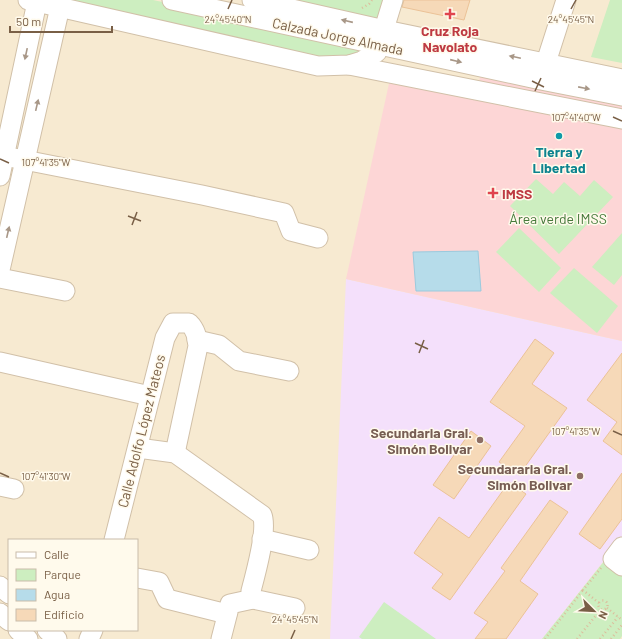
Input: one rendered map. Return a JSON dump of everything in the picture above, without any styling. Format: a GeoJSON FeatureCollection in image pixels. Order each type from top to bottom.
{"type":"FeatureCollection","features":[{"type":"Feature","properties":{"kind":"street","name":"Calzada Jorge Almada"},"geometry":{"type":"LineString","coordinates":[[172,0],[383,37],[542,72],[622,96]]}},
{"type":"Feature","properties":{"kind":"street","name":"Calzada Jorge Almada"},"geometry":{"type":"LineString","coordinates":[[252,0],[383,37]]}},
{"type":"Feature","properties":{"kind":"street"},"geometry":{"type":"LineString","coordinates":[[349,65],[362,61],[377,52],[383,37],[393,0]]}},
{"type":"Feature","properties":{"kind":"street"},"geometry":{"type":"LineString","coordinates":[[542,72],[566,0]]}},
{"type":"Feature","properties":{"kind":"street"},"geometry":{"type":"LineString","coordinates":[[0,176],[34,1],[58,4],[295,62],[318,66],[349,65],[622,119]]}},
{"type":"Feature","properties":{"kind":"street"},"geometry":{"type":"LineString","coordinates":[[0,270],[58,4]]}},
{"type":"Feature","properties":{"kind":"street","name":"Calzada Jorge Almada"},"geometry":{"type":"LineString","coordinates":[[542,72],[622,79]]}},
{"type":"Feature","properties":{"kind":"street"},"geometry":{"type":"LineString","coordinates":[[4,156],[202,195],[284,213],[291,231],[318,238]]}},
{"type":"Feature","properties":{"kind":"street"},"geometry":{"type":"LineString","coordinates":[[0,278],[65,291]]}},
{"type":"Feature","properties":{"kind":"street","name":"Calle Adolfo López Mateos"},"geometry":{"type":"LineString","coordinates":[[114,539],[165,338],[173,323],[189,324],[194,328],[197,340]]}},
{"type":"Feature","properties":{"kind":"street"},"geometry":{"type":"LineString","coordinates":[[175,453],[198,346],[197,340],[219,345],[239,361],[289,371]]}},
{"type":"Feature","properties":{"kind":"street"},"geometry":{"type":"LineString","coordinates":[[0,362],[150,396]]}},
{"type":"Feature","properties":{"kind":"street"},"geometry":{"type":"LineString","coordinates":[[138,448],[175,453],[262,516],[264,521],[262,539],[251,592],[253,599]]}},
{"type":"Feature","properties":{"kind":"street"},"geometry":{"type":"LineString","coordinates":[[262,539],[309,550]]}},
{"type":"Feature","properties":{"kind":"street"},"geometry":{"type":"LineString","coordinates":[[138,578],[159,582],[167,599],[227,614]]}},
{"type":"Feature","properties":{"kind":"street"},"geometry":{"type":"LineString","coordinates":[[0,586],[8,593]]}},
{"type":"Feature","properties":{"kind":"street"},"geometry":{"type":"LineString","coordinates":[[221,639],[230,604],[253,599],[295,608]]}},
{"type":"Feature","properties":{"kind":"street"},"geometry":{"type":"LineString","coordinates":[[0,613],[8,620]]}},
{"type":"Feature","properties":{"kind":"street"},"geometry":{"type":"LineString","coordinates":[[19,631],[28,639]]}},
{"type":"Feature","properties":{"kind":"street"},"geometry":{"type":"LineString","coordinates":[[48,631],[57,639]]}},
{"type":"Feature","properties":{"kind":"path"},"geometry":{"type":"LineString","coordinates":[[356,9],[365,7],[372,0]]}},
{"type":"Feature","properties":{"kind":"path"},"geometry":{"type":"LineString","coordinates":[[545,639],[583,590],[615,559]]}},
{"type":"Feature","properties":{"kind":"path"},"geometry":{"type":"LineString","coordinates":[[583,590],[599,603],[601,609]]}},
{"type":"Feature","properties":{"kind":"path"},"geometry":{"type":"LineString","coordinates":[[599,603],[603,601],[606,602],[607,608],[622,620]]}},
{"type":"Feature","properties":{"kind":"path"},"geometry":{"type":"LineString","coordinates":[[577,639],[601,609],[607,608]]}},
{"type":"Feature","properties":{"kind":"path"},"geometry":{"type":"LineString","coordinates":[[600,639],[618,617]]}},
{"type":"Feature","properties":{"kind":"path"},"geometry":{"type":"LineString","coordinates":[[612,639],[622,625]]}},
{"type":"Feature","properties":{"kind":"shaded area"},"geometry":{"type":"Polygon","coordinates":[[[0,0],[622,0],[622,639],[0,639],[0,0]]]}},
{"type":"Feature","properties":{"kind":"shaded area","name":"IMSS"},"geometry":{"type":"Polygon","coordinates":[[[480,77],[622,106],[622,341],[346,279],[390,79],[476,96],[480,77]]]}},
{"type":"Feature","properties":{"kind":"shaded area","name":"Secundaria Gral. Simón Bolivar"},"geometry":{"type":"Polygon","coordinates":[[[346,279],[622,341],[622,538],[542,639],[330,639],[346,279]]]}},
{"type":"Feature","properties":{"kind":"green space"},"geometry":{"type":"Polygon","coordinates":[[[62,0],[153,0],[365,45],[358,53],[346,57],[321,59],[62,0]]]}},
{"type":"Feature","properties":{"kind":"green space"},"geometry":{"type":"Polygon","coordinates":[[[281,0],[385,0],[377,23],[281,0]]]}},
{"type":"Feature","properties":{"kind":"green space"},"geometry":{"type":"Polygon","coordinates":[[[610,0],[622,0],[622,63],[591,57],[610,0]]]}},
{"type":"Feature","properties":{"kind":"green space","name":"Área verde IMSS"},"geometry":{"type":"Polygon","coordinates":[[[536,179],[553,194],[564,182],[580,196],[594,180],[613,197],[559,254],[510,206],[536,179]]]}},
{"type":"Feature","properties":{"kind":"green space"},"geometry":{"type":"Polygon","coordinates":[[[519,228],[561,268],[539,292],[496,252],[519,228]]]}},
{"type":"Feature","properties":{"kind":"green space"},"geometry":{"type":"Polygon","coordinates":[[[622,233],[622,275],[614,285],[592,267],[622,233]]]}},
{"type":"Feature","properties":{"kind":"green space"},"geometry":{"type":"Polygon","coordinates":[[[574,268],[618,306],[597,333],[550,293],[574,268]]]}},
{"type":"Feature","properties":{"kind":"green space"},"geometry":{"type":"Polygon","coordinates":[[[605,560],[622,573],[622,636],[620,639],[542,639],[605,560]]]}},
{"type":"Feature","properties":{"kind":"green space"},"geometry":{"type":"Polygon","coordinates":[[[384,602],[436,639],[362,639],[359,637],[384,602]]]}},
{"type":"Feature","properties":{"kind":"water"},"geometry":{"type":"Polygon","coordinates":[[[478,251],[481,291],[416,291],[413,252],[478,251]]]}},
{"type":"Feature","properties":{"kind":"building","name":"Cruz Roja Navolato"},"geometry":{"type":"Polygon","coordinates":[[[404,0],[470,0],[464,20],[402,7],[404,0]]]}},
{"type":"Feature","properties":{"kind":"building"},"geometry":{"type":"Polygon","coordinates":[[[535,339],[554,353],[532,384],[567,408],[519,475],[499,462],[525,426],[490,402],[535,339]]]}},
{"type":"Feature","properties":{"kind":"building"},"geometry":{"type":"Polygon","coordinates":[[[622,353],[622,455],[603,441],[617,422],[587,400],[622,353]]]}},
{"type":"Feature","properties":{"kind":"building"},"geometry":{"type":"Polygon","coordinates":[[[471,431],[491,446],[454,499],[433,485],[471,431]]]}},
{"type":"Feature","properties":{"kind":"building"},"geometry":{"type":"Polygon","coordinates":[[[622,473],[622,519],[600,549],[579,534],[622,473]]]}},
{"type":"Feature","properties":{"kind":"building"},"geometry":{"type":"Polygon","coordinates":[[[509,482],[526,494],[450,600],[432,588],[443,574],[414,553],[439,517],[469,538],[509,482]]]}},
{"type":"Feature","properties":{"kind":"building"},"geometry":{"type":"Polygon","coordinates":[[[550,500],[568,512],[520,581],[538,594],[506,639],[475,639],[488,622],[474,613],[505,571],[501,568],[550,500]]]}},
{"type":"Feature","properties":{"kind":"place","name":"Cruz Roja Navolato"},"geometry":{"type":"Point","coordinates":[450,14]}},
{"type":"Feature","properties":{"kind":"place","name":"Tierra y Libertad"},"geometry":{"type":"Point","coordinates":[559,136]}},
{"type":"Feature","properties":{"kind":"place","name":"IMSS"},"geometry":{"type":"Point","coordinates":[493,193]}},
{"type":"Feature","properties":{"kind":"place","name":"Secundaria Gral. Simón Bolivar"},"geometry":{"type":"Point","coordinates":[480,440]}},
{"type":"Feature","properties":{"kind":"place","name":"Secundararia Gral. Simón Bolivar"},"geometry":{"type":"Point","coordinates":[580,476]}}]}
